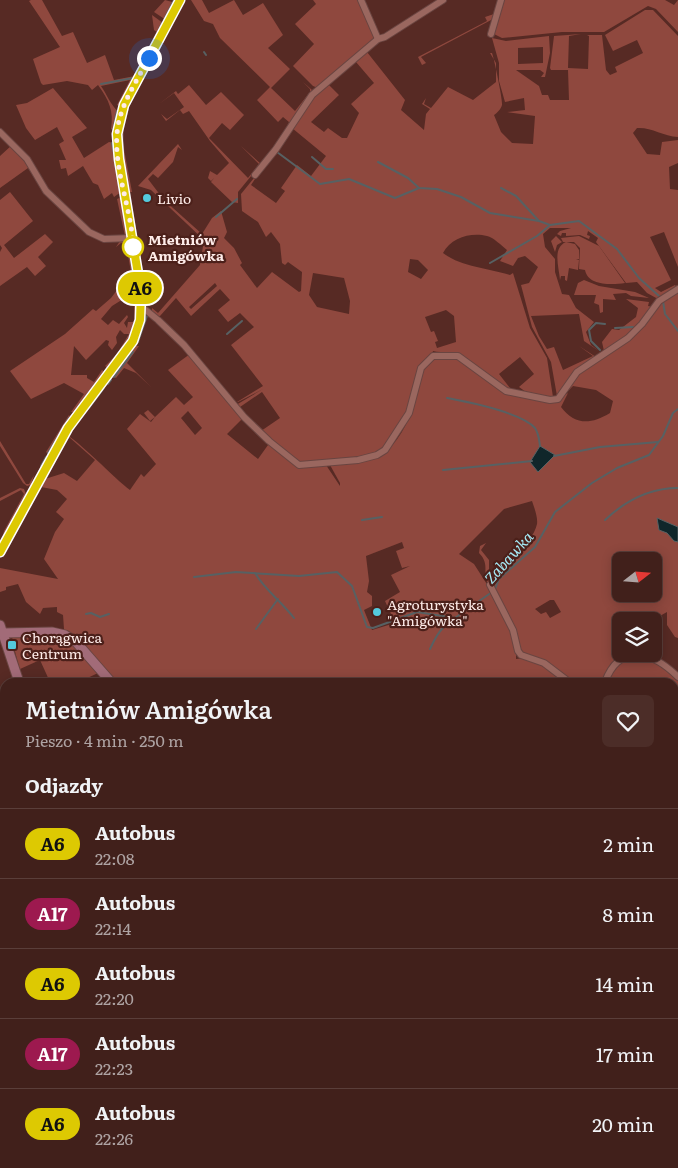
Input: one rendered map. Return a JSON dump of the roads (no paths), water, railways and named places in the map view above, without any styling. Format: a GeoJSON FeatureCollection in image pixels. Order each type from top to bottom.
{"type":"FeatureCollection","features":[{"type":"Feature","properties":{"kind":"street"},"geometry":{"type":"LineString","coordinates":[[0,552],[68,428],[133,341],[139,325],[142,307],[118,152],[119,124],[124,105],[180,0]]}},
{"type":"Feature","properties":{"kind":"street"},"geometry":{"type":"LineString","coordinates":[[361,0],[378,39]]}},
{"type":"Feature","properties":{"kind":"street"},"geometry":{"type":"LineString","coordinates":[[254,175],[276,149],[312,95],[378,39],[386,37],[442,0]]}},
{"type":"Feature","properties":{"kind":"street"},"geometry":{"type":"LineString","coordinates":[[491,34],[501,0]]}},
{"type":"Feature","properties":{"kind":"street"},"geometry":{"type":"LineString","coordinates":[[0,132],[27,159],[46,191],[89,232],[104,239],[132,238]]}},
{"type":"Feature","properties":{"kind":"street"},"geometry":{"type":"LineString","coordinates":[[142,307],[179,340],[238,410],[269,441],[292,462],[307,466],[364,459],[386,450],[409,413],[421,368],[433,356],[458,356],[506,391],[550,400],[558,399],[577,372],[628,338],[642,324],[659,301],[678,289]]}},
{"type":"Feature","properties":{"kind":"street"},"geometry":{"type":"LineString","coordinates":[[492,588],[513,630],[521,655],[544,663],[564,678]]}},
{"type":"Feature","properties":{"kind":"street"},"geometry":{"type":"LineString","coordinates":[[18,678],[2,629],[65,634],[76,642],[108,678]]}},
{"type":"Feature","properties":{"kind":"street"},"geometry":{"type":"LineString","coordinates":[[607,678],[610,669],[617,661],[641,655],[657,659],[678,677]]}},
{"type":"Feature","properties":{"kind":"water"},"geometry":{"type":"Polygon","coordinates":[[[540,446],[555,455],[538,472],[530,462],[540,446]]]}},
{"type":"Feature","properties":{"kind":"water"},"geometry":{"type":"Polygon","coordinates":[[[657,518],[678,527],[678,542],[674,541],[667,533],[659,530],[657,518]]]}},
{"type":"Feature","properties":{"kind":"waterway"},"geometry":{"type":"LineString","coordinates":[[164,20],[174,0]]}},
{"type":"Feature","properties":{"kind":"waterway"},"geometry":{"type":"LineString","coordinates":[[158,32],[162,23]]}},
{"type":"Feature","properties":{"kind":"waterway"},"geometry":{"type":"LineString","coordinates":[[101,84],[133,78]]}},
{"type":"Feature","properties":{"kind":"waterway"},"geometry":{"type":"LineString","coordinates":[[113,131],[117,111]]}},
{"type":"Feature","properties":{"kind":"waterway"},"geometry":{"type":"LineString","coordinates":[[112,143],[115,158]]}},
{"type":"Feature","properties":{"kind":"waterway"},"geometry":{"type":"LineString","coordinates":[[277,152],[320,184],[349,179],[395,198],[419,188]]}},
{"type":"Feature","properties":{"kind":"waterway"},"geometry":{"type":"LineString","coordinates":[[312,157],[326,169],[333,169]]}},
{"type":"Feature","properties":{"kind":"waterway"},"geometry":{"type":"LineString","coordinates":[[378,162],[408,178],[419,188],[437,189],[461,197],[490,213],[539,221],[550,225],[579,221],[617,249],[639,278],[659,296]]}},
{"type":"Feature","properties":{"kind":"waterway"},"geometry":{"type":"LineString","coordinates":[[501,188],[516,196],[539,221]]}},
{"type":"Feature","properties":{"kind":"waterway"},"geometry":{"type":"LineString","coordinates":[[216,217],[237,199]]}},
{"type":"Feature","properties":{"kind":"waterway"},"geometry":{"type":"LineString","coordinates":[[124,215],[127,233]]}},
{"type":"Feature","properties":{"kind":"waterway"},"geometry":{"type":"LineString","coordinates":[[490,263],[537,236],[550,225]]}},
{"type":"Feature","properties":{"kind":"waterway"},"geometry":{"type":"LineString","coordinates":[[128,242],[129,246]]}},
{"type":"Feature","properties":{"kind":"waterway"},"geometry":{"type":"LineString","coordinates":[[129,249],[136,290]]}},
{"type":"Feature","properties":{"kind":"waterway"},"geometry":{"type":"LineString","coordinates":[[663,301],[665,314],[678,331]]}},
{"type":"Feature","properties":{"kind":"waterway"},"geometry":{"type":"LineString","coordinates":[[138,342],[147,316]]}},
{"type":"Feature","properties":{"kind":"waterway"},"geometry":{"type":"LineString","coordinates":[[227,334],[242,321]]}},
{"type":"Feature","properties":{"kind":"waterway"},"geometry":{"type":"LineString","coordinates":[[600,350],[591,341],[589,330],[596,323],[605,324]]}},
{"type":"Feature","properties":{"kind":"waterway"},"geometry":{"type":"LineString","coordinates":[[615,328],[633,327]]}},
{"type":"Feature","properties":{"kind":"waterway"},"geometry":{"type":"LineString","coordinates":[[114,377],[133,352]]}},
{"type":"Feature","properties":{"kind":"waterway"},"geometry":{"type":"LineString","coordinates":[[108,384],[111,380]]}},
{"type":"Feature","properties":{"kind":"waterway"},"geometry":{"type":"LineString","coordinates":[[89,408],[104,388]]}},
{"type":"Feature","properties":{"kind":"waterway"},"geometry":{"type":"LineString","coordinates":[[447,398],[494,408],[528,422],[535,428],[540,446]]}},
{"type":"Feature","properties":{"kind":"waterway"},"geometry":{"type":"LineString","coordinates":[[78,407],[83,401]]}},
{"type":"Feature","properties":{"kind":"waterway","name":"Zabawka"},"geometry":{"type":"LineString","coordinates":[[495,589],[499,579],[535,547],[555,512],[592,483],[617,468],[649,455],[663,436],[673,413],[678,409]]}},
{"type":"Feature","properties":{"kind":"waterway"},"geometry":{"type":"LineString","coordinates":[[48,453],[69,418]]}},
{"type":"Feature","properties":{"kind":"waterway"},"geometry":{"type":"LineString","coordinates":[[554,456],[600,447],[658,442]]}},
{"type":"Feature","properties":{"kind":"waterway"},"geometry":{"type":"LineString","coordinates":[[41,466],[46,457]]}},
{"type":"Feature","properties":{"kind":"waterway"},"geometry":{"type":"LineString","coordinates":[[443,470],[532,461]]}},
{"type":"Feature","properties":{"kind":"waterway"},"geometry":{"type":"LineString","coordinates":[[605,520],[621,507],[647,493],[678,488]]}},
{"type":"Feature","properties":{"kind":"waterway"},"geometry":{"type":"LineString","coordinates":[[362,520],[382,517]]}},
{"type":"Feature","properties":{"kind":"waterway","name":"Zabawka"},"geometry":{"type":"LineString","coordinates":[[194,577],[236,572],[299,576],[337,572],[352,586],[367,627],[373,628],[417,612],[455,618],[492,592]]}},
{"type":"Feature","properties":{"kind":"waterway"},"geometry":{"type":"LineString","coordinates":[[255,573],[294,618]]}},
{"type":"Feature","properties":{"kind":"waterway"},"geometry":{"type":"LineString","coordinates":[[256,629],[278,599]]}},
{"type":"Feature","properties":{"kind":"waterway"},"geometry":{"type":"LineString","coordinates":[[86,614],[91,613],[100,617],[109,614]]}},
{"type":"Feature","properties":{"kind":"waterway"},"geometry":{"type":"LineString","coordinates":[[430,649],[446,624],[454,618]]}},
{"type":"Feature","properties":{"kind":"place","name":"Livio"},"geometry":{"type":"Point","coordinates":[147,198]}},
{"type":"Feature","properties":{"kind":"place","name":"Mietniów Amigówka"},"geometry":{"type":"Point","coordinates":[133,247]}},
{"type":"Feature","properties":{"kind":"place","name":"Agroturystyka \"Amigówka\""},"geometry":{"type":"Point","coordinates":[377,612]}},
{"type":"Feature","properties":{"kind":"place","name":"Chorągwica Centrum"},"geometry":{"type":"Point","coordinates":[12,645]}}]}
